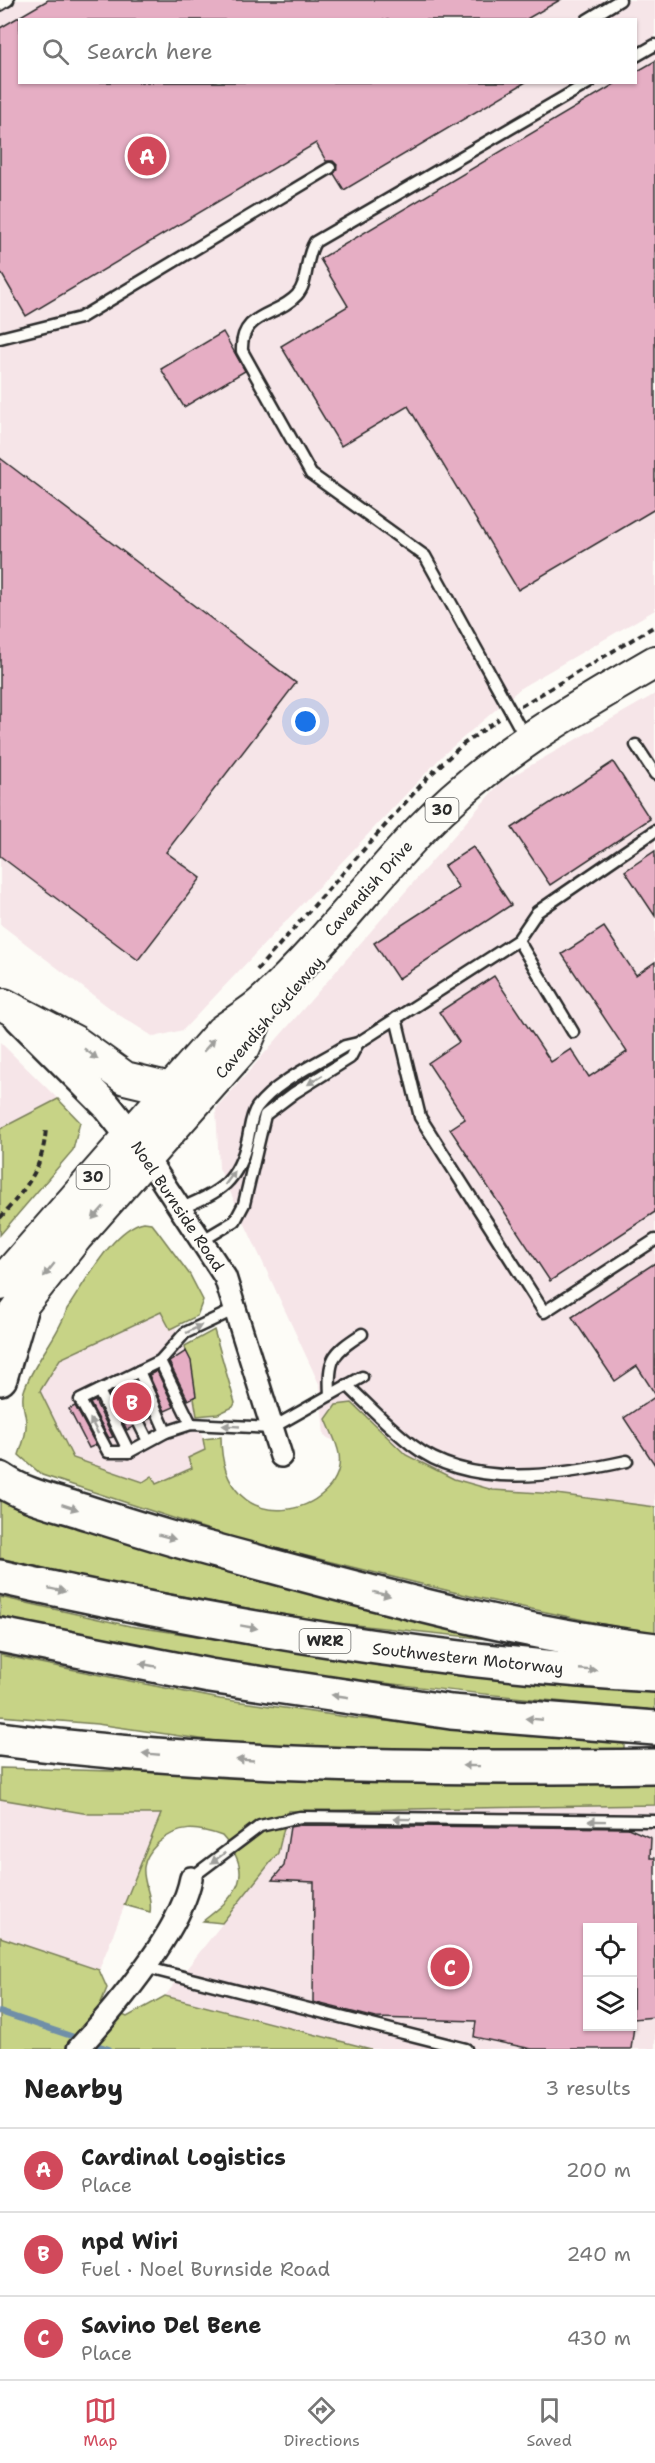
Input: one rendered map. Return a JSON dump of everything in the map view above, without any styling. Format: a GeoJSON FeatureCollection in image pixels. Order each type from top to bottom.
{"type":"FeatureCollection","features":[{"type":"Feature","properties":{"kind":"highway"},"geometry":{"type":"LineString","coordinates":[[0,1378],[11,1293]]}},
{"type":"Feature","properties":{"kind":"highway"},"geometry":{"type":"LineString","coordinates":[[0,1479],[14,1492],[150,1533],[440,1608],[606,1644],[655,1650]]}},
{"type":"Feature","properties":{"kind":"highway","name":"Southwestern Motorway"},"geometry":{"type":"LineString","coordinates":[[0,1577],[170,1613],[315,1639],[470,1661],[655,1675]]}},
{"type":"Feature","properties":{"kind":"highway"},"geometry":{"type":"LineString","coordinates":[[0,1635],[210,1676],[451,1712],[655,1728]]}},
{"type":"Feature","properties":{"kind":"highway"},"geometry":{"type":"LineString","coordinates":[[0,1739],[50,1745],[279,1762],[544,1768],[655,1766]]}},
{"type":"Feature","properties":{"kind":"highway"},"geometry":{"type":"LineString","coordinates":[[0,1754],[24,1753],[50,1745]]}},
{"type":"Feature","properties":{"kind":"main road","name":"Cavendish Drive"},"geometry":{"type":"LineString","coordinates":[[139,1146],[171,1089],[221,1032],[265,1000],[422,828],[490,765],[574,708],[655,662]]}},
{"type":"Feature","properties":{"kind":"main road","name":"Cavendish Drive"},"geometry":{"type":"LineString","coordinates":[[0,1336],[11,1293],[139,1146],[244,1047],[265,1000]]}},
{"type":"Feature","properties":{"kind":"main road"},"geometry":{"type":"LineString","coordinates":[[2,1003],[75,1042],[125,1078],[171,1089]]}},
{"type":"Feature","properties":{"kind":"main road","name":"Noel Burnside Road"},"geometry":{"type":"LineString","coordinates":[[2,1003],[74,1071],[139,1146]]}},
{"type":"Feature","properties":{"kind":"street","name":"Noel Burnside Road"},"geometry":{"type":"LineString","coordinates":[[139,1146],[182,1208],[225,1277],[281,1456]]}},
{"type":"Feature","properties":{"kind":"street"},"geometry":{"type":"LineString","coordinates":[[78,2049],[113,2011],[178,1917],[188,1894],[191,1878]]}},
{"type":"Feature","properties":{"kind":"lane"},"geometry":{"type":"LineString","coordinates":[[0,5],[8,0]]}},
{"type":"Feature","properties":{"kind":"lane"},"geometry":{"type":"LineString","coordinates":[[590,18],[620,0]]}},
{"type":"Feature","properties":{"kind":"lane"},"geometry":{"type":"LineString","coordinates":[[637,55],[655,45]]}},
{"type":"Feature","properties":{"kind":"lane"},"geometry":{"type":"LineString","coordinates":[[526,740],[425,556],[311,474],[242,351],[241,336],[249,324],[297,296],[304,284],[308,253],[315,242],[587,84]]}},
{"type":"Feature","properties":{"kind":"lane"},"geometry":{"type":"LineString","coordinates":[[0,338],[80,318],[330,168]]}},
{"type":"Feature","properties":{"kind":"lane"},"geometry":{"type":"LineString","coordinates":[[636,745],[655,774]]}},
{"type":"Feature","properties":{"kind":"lane"},"geometry":{"type":"LineString","coordinates":[[182,1208],[219,1192],[233,1176],[245,1152],[254,1111],[265,1097],[345,1046],[358,1042],[518,940],[537,912],[655,831]]}},
{"type":"Feature","properties":{"kind":"lane"},"geometry":{"type":"LineString","coordinates":[[518,940],[573,1032]]}},
{"type":"Feature","properties":{"kind":"lane"},"geometry":{"type":"LineString","coordinates":[[396,1018],[420,1117],[544,1312],[655,1240]]}},
{"type":"Feature","properties":{"kind":"lane"},"geometry":{"type":"LineString","coordinates":[[203,1240],[234,1221],[244,1204],[266,1115],[294,1093],[350,1058],[358,1042]]}},
{"type":"Feature","properties":{"kind":"lane"},"geometry":{"type":"LineString","coordinates":[[236,1309],[185,1333],[160,1361],[80,1400],[108,1452],[129,1452],[166,1432],[191,1424],[272,1428],[362,1377]]}},
{"type":"Feature","properties":{"kind":"lane"},"geometry":{"type":"LineString","coordinates":[[330,1395],[329,1368],[333,1356],[362,1334]]}},
{"type":"Feature","properties":{"kind":"lane"},"geometry":{"type":"LineString","coordinates":[[160,1361],[191,1424]]}},
{"type":"Feature","properties":{"kind":"lane"},"geometry":{"type":"LineString","coordinates":[[139,1371],[166,1432]]}},
{"type":"Feature","properties":{"kind":"lane"},"geometry":{"type":"LineString","coordinates":[[118,1381],[148,1441]]}},
{"type":"Feature","properties":{"kind":"lane"},"geometry":{"type":"LineString","coordinates":[[347,1385],[413,1446],[453,1467],[495,1474],[539,1473],[590,1469],[627,1461]]}},
{"type":"Feature","properties":{"kind":"lane"},"geometry":{"type":"LineString","coordinates":[[99,1391],[129,1452]]}},
{"type":"Feature","properties":{"kind":"lane"},"geometry":{"type":"LineString","coordinates":[[191,1878],[260,1826],[300,1817],[655,1821]]}},
{"type":"Feature","properties":{"kind":"lane"},"geometry":{"type":"LineString","coordinates":[[144,1967],[466,2049]]}},
{"type":"Feature","properties":{"kind":"path"},"geometry":{"type":"LineString","coordinates":[[0,1218],[31,1183],[40,1161],[46,1128]]}},
{"type":"Feature","properties":{"kind":"shaded area"},"geometry":{"type":"Polygon","coordinates":[[[0,0],[655,0],[655,610],[522,687],[443,755],[183,1030],[154,1037],[119,1015],[0,924],[0,0]]]}},
{"type":"Feature","properties":{"kind":"shaded area"},"geometry":{"type":"Polygon","coordinates":[[[655,694],[655,1598],[324,1436],[320,1386],[219,1168],[216,1109],[500,783],[655,694]]]}},
{"type":"Feature","properties":{"kind":"shaded area"},"geometry":{"type":"Polygon","coordinates":[[[0,1042],[58,1099],[0,1129],[0,1042]]]}},
{"type":"Feature","properties":{"kind":"shaded area"},"geometry":{"type":"Polygon","coordinates":[[[166,1305],[186,1351],[205,1450],[188,1458],[192,1467],[156,1484],[142,1482],[73,1458],[37,1385],[63,1321],[166,1305]]]}},
{"type":"Feature","properties":{"kind":"shaded area"},"geometry":{"type":"Polygon","coordinates":[[[0,1799],[89,1814],[161,1814],[99,1970],[0,1937],[0,1799]]]}},
{"type":"Feature","properties":{"kind":"shaded area"},"geometry":{"type":"Polygon","coordinates":[[[655,1805],[655,2049],[371,2049],[165,1996],[278,1853],[287,1811],[655,1805]]]}},
{"type":"Feature","properties":{"kind":"green space"},"geometry":{"type":"Polygon","coordinates":[[[58,1099],[80,1122],[73,1150],[0,1235],[0,1129],[58,1099]]]}},
{"type":"Feature","properties":{"kind":"green space"},"geometry":{"type":"Polygon","coordinates":[[[144,1222],[151,1223],[156,1229],[190,1275],[203,1300],[197,1316],[170,1329],[161,1312],[60,1359],[40,1391],[73,1458],[143,1482],[152,1476],[156,1484],[192,1468],[188,1458],[205,1450],[203,1439],[221,1437],[226,1472],[241,1495],[261,1507],[283,1510],[306,1504],[324,1492],[337,1475],[339,1454],[326,1419],[336,1405],[352,1403],[406,1455],[454,1479],[493,1490],[556,1494],[655,1507],[655,1635],[470,1596],[234,1538],[42,1475],[19,1455],[26,1431],[23,1400],[28,1380],[58,1330],[67,1309],[101,1258],[121,1234],[144,1222]]]}},
{"type":"Feature","properties":{"kind":"green space"},"geometry":{"type":"Polygon","coordinates":[[[214,1330],[235,1403],[233,1407],[218,1414],[197,1416],[185,1346],[214,1330]]]}},
{"type":"Feature","properties":{"kind":"green space"},"geometry":{"type":"Polygon","coordinates":[[[0,1501],[161,1553],[371,1606],[584,1649],[318,1621],[95,1580],[0,1558],[0,1501]]]}},
{"type":"Feature","properties":{"kind":"green space"},"geometry":{"type":"Polygon","coordinates":[[[0,1597],[130,1626],[416,1669],[655,1691],[655,1710],[408,1686],[163,1651],[0,1618],[0,1597]]]}},
{"type":"Feature","properties":{"kind":"green space"},"geometry":{"type":"Polygon","coordinates":[[[0,1655],[220,1699],[354,1718],[624,1744],[624,1758],[249,1746],[97,1724],[0,1716],[0,1655]]]}},
{"type":"Feature","properties":{"kind":"green space"},"geometry":{"type":"Polygon","coordinates":[[[0,1768],[151,1772],[310,1781],[655,1778],[655,1805],[288,1811],[278,1853],[222,1923],[203,1921],[226,1902],[238,1883],[240,1873],[238,1862],[222,1836],[188,1829],[166,1837],[153,1848],[145,1864],[144,1873],[151,1906],[150,1912],[124,1905],[161,1814],[89,1814],[0,1799],[0,1768]]]}},
{"type":"Feature","properties":{"kind":"green space"},"geometry":{"type":"Polygon","coordinates":[[[0,1937],[99,1970],[107,1988],[100,2005],[127,2017],[165,1996],[371,2049],[0,2049],[0,1937]]]}},
{"type":"Feature","properties":{"kind":"building"},"geometry":{"type":"Polygon","coordinates":[[[48,0],[560,0],[528,18],[18,18],[18,84],[523,84],[344,190],[334,174],[337,165],[333,161],[326,161],[316,143],[26,316],[0,271],[0,28],[48,0]]]}},
{"type":"Feature","properties":{"kind":"building"},"geometry":{"type":"Polygon","coordinates":[[[655,61],[655,509],[518,590],[408,406],[341,446],[281,346],[348,306],[320,259],[615,84],[637,84],[637,71],[655,61]]]}},
{"type":"Feature","properties":{"kind":"building"},"geometry":{"type":"Polygon","coordinates":[[[223,332],[245,371],[184,407],[161,369],[223,332]]]}},
{"type":"Feature","properties":{"kind":"building"},"geometry":{"type":"Polygon","coordinates":[[[0,458],[296,683],[166,852],[201,878],[138,960],[0,856],[0,458]]]}},
{"type":"Feature","properties":{"kind":"building"},"geometry":{"type":"Polygon","coordinates":[[[613,762],[650,819],[550,885],[512,828],[613,762]]]}},
{"type":"Feature","properties":{"kind":"building"},"geometry":{"type":"Polygon","coordinates":[[[473,847],[511,905],[398,979],[374,943],[459,888],[444,866],[473,847]]]}},
{"type":"Feature","properties":{"kind":"building"},"geometry":{"type":"Polygon","coordinates":[[[655,851],[655,916],[625,871],[655,851]]]}},
{"type":"Feature","properties":{"kind":"building"},"geometry":{"type":"Polygon","coordinates":[[[604,927],[636,975],[655,962],[655,1212],[550,1281],[450,1129],[465,1119],[428,1063],[459,1042],[439,1012],[494,976],[551,1062],[571,1049],[589,1077],[627,1052],[562,954],[604,927]]]}},
{"type":"Feature","properties":{"kind":"building"},"geometry":{"type":"Polygon","coordinates":[[[655,1263],[655,1394],[637,1366],[615,1381],[572,1317],[655,1263]]]}},
{"type":"Feature","properties":{"kind":"building"},"geometry":{"type":"Polygon","coordinates":[[[186,1351],[191,1361],[196,1396],[188,1400],[169,1362],[186,1351]]]}},
{"type":"Feature","properties":{"kind":"building"},"geometry":{"type":"Polygon","coordinates":[[[157,1371],[174,1407],[165,1411],[149,1375],[157,1371]]]}},
{"type":"Feature","properties":{"kind":"building"},"geometry":{"type":"Polygon","coordinates":[[[135,1381],[151,1418],[146,1420],[128,1385],[135,1381]]]}},
{"type":"Feature","properties":{"kind":"building"},"geometry":{"type":"Polygon","coordinates":[[[115,1391],[133,1427],[127,1430],[109,1394],[115,1391]]]}},
{"type":"Feature","properties":{"kind":"building"},"geometry":{"type":"Polygon","coordinates":[[[655,1397],[655,1465],[624,1418],[655,1397]]]}},
{"type":"Feature","properties":{"kind":"building"},"geometry":{"type":"Polygon","coordinates":[[[95,1401],[113,1437],[109,1438],[90,1403],[95,1401]]]}},
{"type":"Feature","properties":{"kind":"building"},"geometry":{"type":"Polygon","coordinates":[[[75,1406],[96,1445],[89,1448],[69,1409],[75,1406]]]}},
{"type":"Feature","properties":{"kind":"building"},"geometry":{"type":"Polygon","coordinates":[[[301,1825],[628,1828],[651,1838],[650,1858],[655,1858],[655,2017],[637,2019],[637,1923],[583,1923],[583,2031],[633,2031],[631,2049],[532,2049],[474,2037],[476,2021],[376,2018],[313,2002],[314,1882],[272,1880],[284,1866],[290,1827],[301,1825]]]}},
{"type":"Feature","properties":{"kind":"waterway"},"geometry":{"type":"LineString","coordinates":[[0,2012],[80,2039]]}},
{"type":"Feature","properties":{"kind":"waterway"},"geometry":{"type":"LineString","coordinates":[[90,2043],[109,2049]]}},
{"type":"Feature","properties":{"kind":"place","name":"Cardinal Logistics"},"geometry":{"type":"Point","coordinates":[147,156]}},
{"type":"Feature","properties":{"kind":"place","name":"npd Wiri"},"geometry":{"type":"Point","coordinates":[132,1402]}},
{"type":"Feature","properties":{"kind":"place","name":"Savino Del Bene"},"geometry":{"type":"Point","coordinates":[450,1967]}}]}
